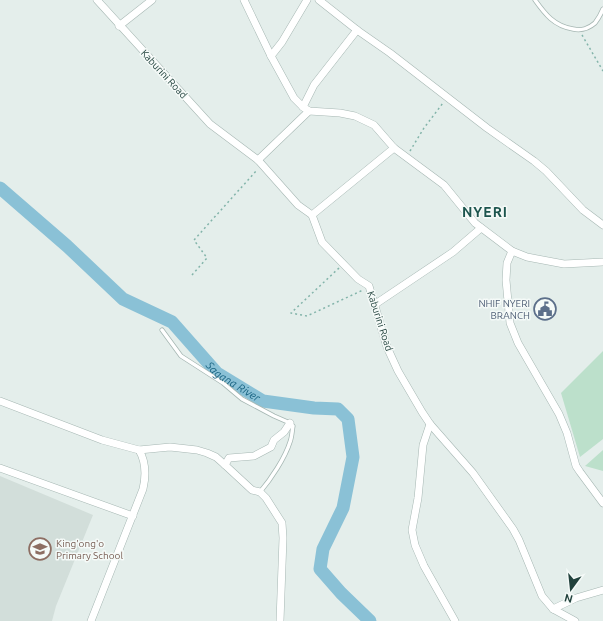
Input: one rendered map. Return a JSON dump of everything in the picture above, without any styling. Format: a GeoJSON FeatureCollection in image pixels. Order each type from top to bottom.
{"type":"FeatureCollection","features":[{"type":"Feature","properties":{"kind":"street","name":"Kaburini Road"},"geometry":{"type":"LineString","coordinates":[[96,0],[210,124],[260,162],[298,205],[312,215],[322,242],[358,279],[369,286],[387,347],[398,371],[430,424],[472,473],[513,529],[542,596],[553,609],[575,621]]}},
{"type":"Feature","properties":{"kind":"street"},"geometry":{"type":"LineString","coordinates":[[119,26],[152,0]]}},
{"type":"Feature","properties":{"kind":"street"},"geometry":{"type":"LineString","coordinates":[[244,0],[271,56],[294,98],[303,107],[309,111],[340,113],[355,116],[374,125],[394,148],[444,186],[475,223],[512,251],[527,257],[564,264],[603,262]]}},
{"type":"Feature","properties":{"kind":"street"},"geometry":{"type":"LineString","coordinates":[[271,56],[282,42],[307,0]]}},
{"type":"Feature","properties":{"kind":"street"},"geometry":{"type":"LineString","coordinates":[[319,0],[546,171],[583,210],[603,225]]}},
{"type":"Feature","properties":{"kind":"street"},"geometry":{"type":"LineString","coordinates":[[303,107],[314,85],[357,30]]}},
{"type":"Feature","properties":{"kind":"street"},"geometry":{"type":"LineString","coordinates":[[260,162],[309,111]]}},
{"type":"Feature","properties":{"kind":"street"},"geometry":{"type":"LineString","coordinates":[[312,215],[394,148]]}},
{"type":"Feature","properties":{"kind":"street"},"geometry":{"type":"LineString","coordinates":[[374,305],[453,252],[481,228]]}},
{"type":"Feature","properties":{"kind":"street"},"geometry":{"type":"LineString","coordinates":[[512,251],[507,263],[506,280],[510,323],[518,343],[559,414],[567,433],[576,466],[586,482],[603,503]]}},
{"type":"Feature","properties":{"kind":"street"},"geometry":{"type":"LineString","coordinates":[[0,400],[102,440],[139,450],[170,447],[197,450],[216,457],[252,490],[260,492],[266,498],[282,523],[283,545],[280,621]]}},
{"type":"Feature","properties":{"kind":"street"},"geometry":{"type":"LineString","coordinates":[[225,465],[229,458],[254,456],[271,446],[274,440],[284,432],[290,423]]}},
{"type":"Feature","properties":{"kind":"street"},"geometry":{"type":"LineString","coordinates":[[430,424],[423,446],[418,498],[412,530],[414,545],[424,566],[456,621]]}},
{"type":"Feature","properties":{"kind":"street"},"geometry":{"type":"LineString","coordinates":[[91,621],[143,489],[145,477],[142,456],[139,450]]}},
{"type":"Feature","properties":{"kind":"street"},"geometry":{"type":"LineString","coordinates":[[0,468],[133,516]]}},
{"type":"Feature","properties":{"kind":"street"},"geometry":{"type":"LineString","coordinates":[[553,609],[576,598],[603,590]]}},
{"type":"Feature","properties":{"kind":"lane"},"geometry":{"type":"LineString","coordinates":[[535,0],[547,16],[563,28],[579,31],[586,29],[596,22],[603,9]]}},
{"type":"Feature","properties":{"kind":"lane"},"geometry":{"type":"LineString","coordinates":[[162,330],[181,356],[223,383],[242,399],[290,423],[293,426],[290,441],[267,484],[260,492]]}},
{"type":"Feature","properties":{"kind":"path"},"geometry":{"type":"LineString","coordinates":[[579,31],[603,71]]}},
{"type":"Feature","properties":{"kind":"path"},"geometry":{"type":"LineString","coordinates":[[407,157],[413,144],[447,97]]}},
{"type":"Feature","properties":{"kind":"path"},"geometry":{"type":"LineString","coordinates":[[192,275],[208,258],[194,240],[260,162]]}},
{"type":"Feature","properties":{"kind":"path"},"geometry":{"type":"LineString","coordinates":[[344,264],[291,313],[307,316],[369,286]]}},
{"type":"Feature","properties":{"kind":"shaded area","name":"King'ong'o Primary School"},"geometry":{"type":"Polygon","coordinates":[[[0,476],[93,515],[56,606],[52,621],[0,621],[0,476]]]}},
{"type":"Feature","properties":{"kind":"green space"},"geometry":{"type":"Polygon","coordinates":[[[603,351],[603,439],[580,457],[561,393],[603,351]]]}},
{"type":"Feature","properties":{"kind":"green space"},"geometry":{"type":"Polygon","coordinates":[[[603,450],[603,471],[585,466],[603,450]]]}},
{"type":"Feature","properties":{"kind":"waterway","name":"Sagana River"},"geometry":{"type":"LineString","coordinates":[[0,188],[67,246],[123,299],[172,322],[217,373],[263,401],[314,408],[338,409],[348,419],[353,457],[343,508],[323,549],[320,569],[341,593],[370,621]]}},
{"type":"Feature","properties":{"kind":"place","name":"NHIF NYERI BRANCH"},"geometry":{"type":"Point","coordinates":[545,309]}},
{"type":"Feature","properties":{"kind":"place","name":"King'ong'o Primary School"},"geometry":{"type":"Point","coordinates":[40,549]}},
{"type":"Feature","properties":{"kind":"district","name":"NYERI"},"geometry":{"type":"Point","coordinates":[485,212]}}]}
